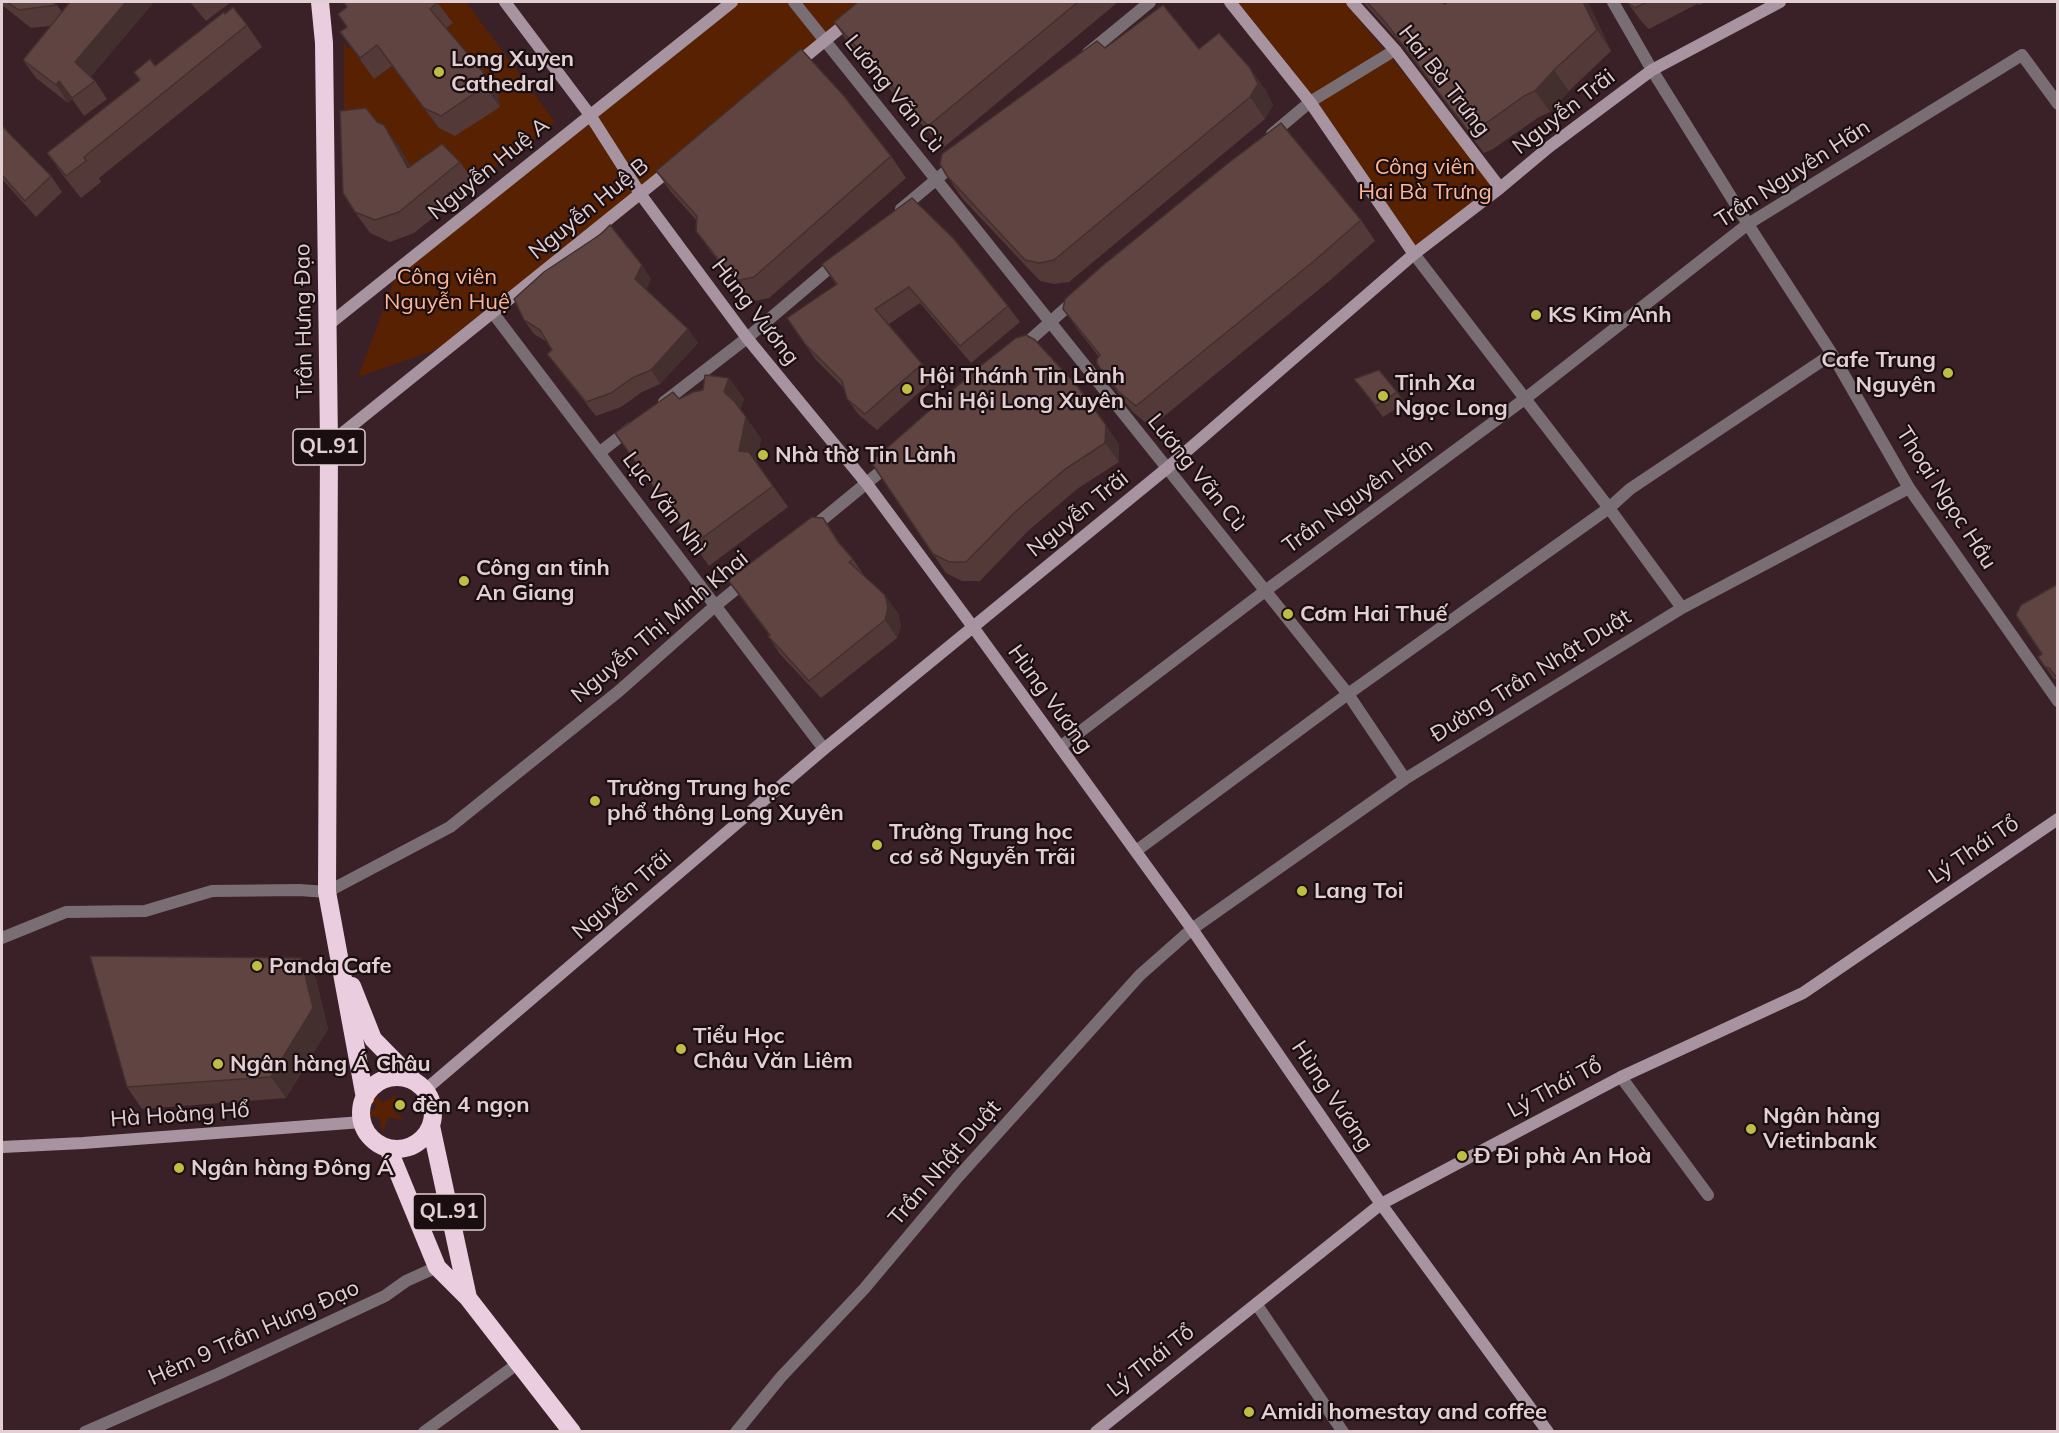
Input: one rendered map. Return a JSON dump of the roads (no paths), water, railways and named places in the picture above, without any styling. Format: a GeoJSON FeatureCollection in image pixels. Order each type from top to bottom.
{"type":"FeatureCollection","features":[{"type":"Feature","properties":{"kind":"highway","name":"Trần Hưng Đạo"},"geometry":{"type":"LineString","coordinates":[[320,2],[324,43],[329,444],[327,892],[365,1098]]}},
{"type":"Feature","properties":{"kind":"highway","name":"Trần Hưng Đạo"},"geometry":{"type":"LineString","coordinates":[[327,892],[348,976],[373,1039],[419,1086]]}},
{"type":"Feature","properties":{"kind":"highway"},"geometry":{"type":"LineString","coordinates":[[391,1078],[403,1078],[419,1086],[432,1107],[431,1126],[424,1137],[413,1145],[401,1149],[388,1148],[376,1142],[362,1122],[361,1110],[371,1088],[391,1078]]}},
{"type":"Feature","properties":{"kind":"highway","name":"QL.91"},"geometry":{"type":"LineString","coordinates":[[431,1126],[468,1298]]}},
{"type":"Feature","properties":{"kind":"highway","name":"QL.91"},"geometry":{"type":"LineString","coordinates":[[388,1148],[437,1267],[468,1298],[572,1431]]}},
{"type":"Feature","properties":{"kind":"street","name":"Hùng Vương"},"geometry":{"type":"LineString","coordinates":[[505,2],[590,116],[641,195],[747,338],[867,484],[973,627],[1192,929],[1381,1204],[1548,1431]]}},
{"type":"Feature","properties":{"kind":"street","name":"Nguyễn Huệ A"},"geometry":{"type":"LineString","coordinates":[[328,325],[732,2]]}},
{"type":"Feature","properties":{"kind":"street","name":"Lương Vãn Cù"},"geometry":{"type":"LineString","coordinates":[[794,2],[1348,694],[1405,778]]}},
{"type":"Feature","properties":{"kind":"street"},"geometry":{"type":"LineString","coordinates":[[787,71],[872,2]]}},
{"type":"Feature","properties":{"kind":"street"},"geometry":{"type":"LineString","coordinates":[[1079,61],[1150,2]]}},
{"type":"Feature","properties":{"kind":"street"},"geometry":{"type":"LineString","coordinates":[[1230,2],[1310,102],[1414,254],[1526,398],[1682,608]]}},
{"type":"Feature","properties":{"kind":"street","name":"Hai Bà Trưng"},"geometry":{"type":"LineString","coordinates":[[1352,2],[1395,50],[1500,188]]}},
{"type":"Feature","properties":{"kind":"street","name":"Thoại Ngọc Hầu"},"geometry":{"type":"LineString","coordinates":[[1613,2],[1652,70],[1832,354],[1909,488],[2058,701]]}},
{"type":"Feature","properties":{"kind":"street","name":"Nguyễn Trãi"},"geometry":{"type":"LineString","coordinates":[[419,1086],[824,749],[1166,469],[1414,254],[1549,147],[1652,70],[1776,2]]}},
{"type":"Feature","properties":{"kind":"street"},"geometry":{"type":"LineString","coordinates":[[1266,140],[1310,102],[1395,50]]}},
{"type":"Feature","properties":{"kind":"street","name":"Trần Nguyên Hãn"},"geometry":{"type":"LineString","coordinates":[[1060,747],[1265,591],[1526,398],[1748,224],[2022,55],[2058,104]]}},
{"type":"Feature","properties":{"kind":"street"},"geometry":{"type":"LineString","coordinates":[[891,217],[963,157]]}},
{"type":"Feature","properties":{"kind":"street","name":"Nguyễn Huệ B"},"geometry":{"type":"LineString","coordinates":[[329,444],[678,164]]}},
{"type":"Feature","properties":{"kind":"street"},"geometry":{"type":"LineString","coordinates":[[599,453],[747,338],[846,255]]}},
{"type":"Feature","properties":{"kind":"street"},"geometry":{"type":"LineString","coordinates":[[1016,352],[1086,291]]}},
{"type":"Feature","properties":{"kind":"street","name":"Lục Văn Nhì"},"geometry":{"type":"LineString","coordinates":[[493,313],[824,749]]}},
{"type":"Feature","properties":{"kind":"street"},"geometry":{"type":"LineString","coordinates":[[1136,851],[1348,694],[1609,508],[1630,489],[1832,354]]}},
{"type":"Feature","properties":{"kind":"street"},"geometry":{"type":"LineString","coordinates":[[804,534],[902,453]]}},
{"type":"Feature","properties":{"kind":"street","name":"Đường Trần Nhật Duật"},"geometry":{"type":"LineString","coordinates":[[1192,929],[1405,778],[1682,608],[1909,488]]}},
{"type":"Feature","properties":{"kind":"street","name":"Nguyễn Thị Minh Khai"},"geometry":{"type":"LineString","coordinates":[[327,892],[450,827],[619,691],[715,606],[760,570]]}},
{"type":"Feature","properties":{"kind":"street","name":"Lý Thái Tổ"},"geometry":{"type":"LineString","coordinates":[[1096,1431],[1381,1204],[1622,1077],[1803,993],[2058,819]]}},
{"type":"Feature","properties":{"kind":"street"},"geometry":{"type":"LineString","coordinates":[[2,938],[66,912],[145,910],[212,891],[327,892]]}},
{"type":"Feature","properties":{"kind":"street","name":"Trần Nhật Duật"},"geometry":{"type":"LineString","coordinates":[[736,1431],[781,1377],[864,1289],[958,1177],[1140,975],[1192,929]]}},
{"type":"Feature","properties":{"kind":"street"},"geometry":{"type":"LineString","coordinates":[[1622,1077],[1708,1196]]}},
{"type":"Feature","properties":{"kind":"street","name":"Hà Hoàng Hổ"},"geometry":{"type":"LineString","coordinates":[[2,1147],[362,1122]]}},
{"type":"Feature","properties":{"kind":"street","name":"Hẻm 9 Trần Hưng Đạo"},"geometry":{"type":"LineString","coordinates":[[86,1431],[218,1374],[385,1296],[406,1281],[437,1267]]}},
{"type":"Feature","properties":{"kind":"street"},"geometry":{"type":"LineString","coordinates":[[1257,1305],[1336,1429]]}},
{"type":"Feature","properties":{"kind":"street"},"geometry":{"type":"LineString","coordinates":[[424,1431],[520,1362]]}},
{"type":"Feature","properties":{"kind":"place","name":"Long Xuyen Cathedral"},"geometry":{"type":"Point","coordinates":[439,72]}},
{"type":"Feature","properties":{"kind":"place","name":"KS Kim Anh"},"geometry":{"type":"Point","coordinates":[1536,315]}},
{"type":"Feature","properties":{"kind":"place","name":"Cafe Trung Nguyên"},"geometry":{"type":"Point","coordinates":[1948,373]}},
{"type":"Feature","properties":{"kind":"place","name":"Hội Thánh Tin Lành Chi Hội Long Xuyên"},"geometry":{"type":"Point","coordinates":[907,389]}},
{"type":"Feature","properties":{"kind":"place","name":"Tịnh Xa Ngọc Long"},"geometry":{"type":"Point","coordinates":[1383,396]}},
{"type":"Feature","properties":{"kind":"place","name":"Nhà thờ Tin Lành"},"geometry":{"type":"Point","coordinates":[763,455]}},
{"type":"Feature","properties":{"kind":"place","name":"Công an tỉnh An Giang"},"geometry":{"type":"Point","coordinates":[464,581]}},
{"type":"Feature","properties":{"kind":"place","name":"Cơm Hai Thuế"},"geometry":{"type":"Point","coordinates":[1288,614]}},
{"type":"Feature","properties":{"kind":"place","name":"Trường Trung học phổ thông Long Xuyên"},"geometry":{"type":"Point","coordinates":[595,801]}},
{"type":"Feature","properties":{"kind":"place","name":"Trường Trung học cơ sở Nguyễn Trãi"},"geometry":{"type":"Point","coordinates":[877,845]}},
{"type":"Feature","properties":{"kind":"place","name":"Lang Toi"},"geometry":{"type":"Point","coordinates":[1302,891]}},
{"type":"Feature","properties":{"kind":"place","name":"Panda Cafe"},"geometry":{"type":"Point","coordinates":[257,966]}},
{"type":"Feature","properties":{"kind":"place","name":"Tiểu Học Châu Văn Liêm"},"geometry":{"type":"Point","coordinates":[681,1049]}},
{"type":"Feature","properties":{"kind":"place","name":"Ngân hàng Á Châu"},"geometry":{"type":"Point","coordinates":[218,1064]}},
{"type":"Feature","properties":{"kind":"place","name":"đèn 4 ngọn"},"geometry":{"type":"Point","coordinates":[400,1105]}},
{"type":"Feature","properties":{"kind":"place","name":"Ngân hàng Vietinbank"},"geometry":{"type":"Point","coordinates":[1751,1129]}},
{"type":"Feature","properties":{"kind":"place","name":"Đ Đi phà An Hoà"},"geometry":{"type":"Point","coordinates":[1462,1156]}},
{"type":"Feature","properties":{"kind":"place","name":"Ngân hàng Đông Á"},"geometry":{"type":"Point","coordinates":[179,1168]}},
{"type":"Feature","properties":{"kind":"place","name":"Amidi homestay and coffee"},"geometry":{"type":"Point","coordinates":[1249,1412]}},
{"type":"Feature","properties":{"kind":"park label","name":"Công viên Hai Bà Trưng"},"geometry":{"type":"Point","coordinates":[1425,180]}},
{"type":"Feature","properties":{"kind":"park label","name":"Công viên Nguyễn Huệ"},"geometry":{"type":"Point","coordinates":[447,290]}}]}
